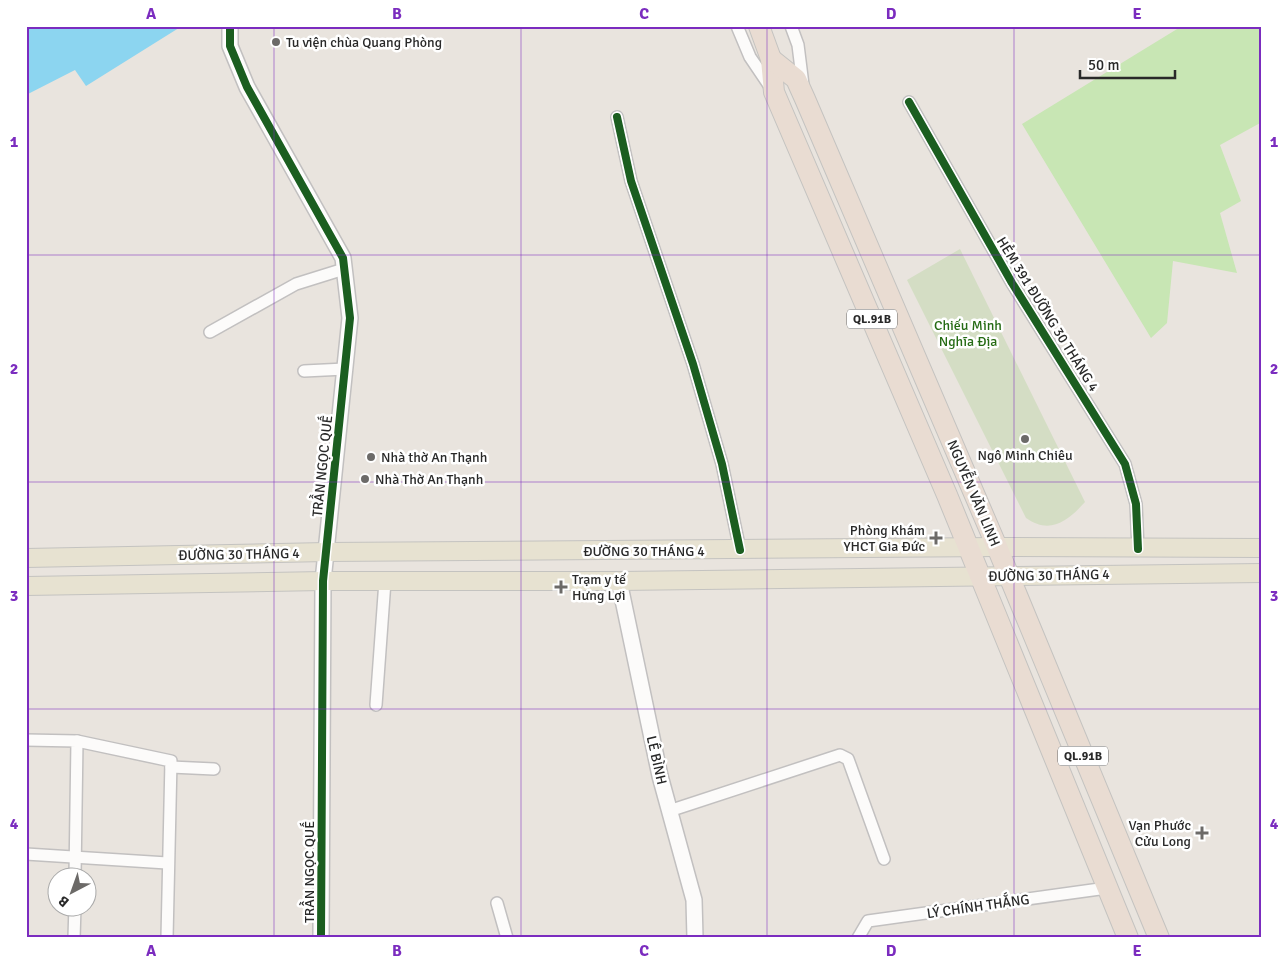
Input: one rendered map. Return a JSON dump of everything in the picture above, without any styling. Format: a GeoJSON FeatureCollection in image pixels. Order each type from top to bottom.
{"type":"FeatureCollection","features":[{"type":"Feature","properties":{"kind":"highway","name":"NGUYỄN VĂN LINH"},"geometry":{"type":"LineString","coordinates":[[760,29],[771,59],[774,92],[968,547],[1128,938]]}},
{"type":"Feature","properties":{"kind":"highway","name":"NGUYỄN VĂN LINH"},"geometry":{"type":"LineString","coordinates":[[771,59],[796,79],[805,99],[997,547],[1159,938]]}},
{"type":"Feature","properties":{"kind":"main road","name":"ĐƯỜNG 30 THÁNG 4"},"geometry":{"type":"LineString","coordinates":[[26,558],[326,552],[968,547],[1262,548]]}},
{"type":"Feature","properties":{"kind":"main road","name":"ĐƯỜNG 30 THÁNG 4"},"geometry":{"type":"LineString","coordinates":[[26,586],[323,581],[619,581],[1262,573]]}},
{"type":"Feature","properties":{"kind":"street","name":"TRẦN NGỌC QUẾ"},"geometry":{"type":"LineString","coordinates":[[230,26],[230,46],[247,87],[343,258],[350,318],[323,581],[321,938]]}},
{"type":"Feature","properties":{"kind":"street"},"geometry":{"type":"LineString","coordinates":[[737,26],[750,57],[774,92]]}},
{"type":"Feature","properties":{"kind":"street"},"geometry":{"type":"LineString","coordinates":[[791,26],[798,45],[805,99]]}},
{"type":"Feature","properties":{"kind":"street","name":"HẺM 391 ĐƯỜNG 30 THÁNG 4"},"geometry":{"type":"LineString","coordinates":[[909,102],[1012,283],[1125,464],[1136,504],[1138,548]]}},
{"type":"Feature","properties":{"kind":"street"},"geometry":{"type":"LineString","coordinates":[[617,117],[631,181],[693,364],[722,464],[740,550]]}},
{"type":"Feature","properties":{"kind":"street"},"geometry":{"type":"LineString","coordinates":[[210,332],[296,284],[344,269]]}},
{"type":"Feature","properties":{"kind":"street"},"geometry":{"type":"LineString","coordinates":[[304,370],[345,369]]}},
{"type":"Feature","properties":{"kind":"street"},"geometry":{"type":"LineString","coordinates":[[376,706],[385,581]]}},
{"type":"Feature","properties":{"kind":"street","name":"LÊ BÌNH"},"geometry":{"type":"LineString","coordinates":[[619,581],[660,776],[694,900],[695,938]]}},
{"type":"Feature","properties":{"kind":"street"},"geometry":{"type":"LineString","coordinates":[[26,740],[77,741],[171,761],[167,862],[167,938]]}},
{"type":"Feature","properties":{"kind":"street"},"geometry":{"type":"LineString","coordinates":[[76,866],[77,741]]}},
{"type":"Feature","properties":{"kind":"street"},"geometry":{"type":"LineString","coordinates":[[670,810],[840,755],[848,759],[884,859]]}},
{"type":"Feature","properties":{"kind":"street"},"geometry":{"type":"LineString","coordinates":[[172,767],[214,769]]}},
{"type":"Feature","properties":{"kind":"street"},"geometry":{"type":"LineString","coordinates":[[26,854],[167,862]]}},
{"type":"Feature","properties":{"kind":"street","name":"LÝ CHÍNH THẮNG"},"geometry":{"type":"LineString","coordinates":[[858,938],[868,922],[1107,888]]}},
{"type":"Feature","properties":{"kind":"street"},"geometry":{"type":"LineString","coordinates":[[497,903],[507,938]]}},
{"type":"Feature","properties":{"kind":"street"},"geometry":{"type":"LineString","coordinates":[[74,938],[75,916]]}},
{"type":"Feature","properties":{"kind":"green space"},"geometry":{"type":"Polygon","coordinates":[[[1182,26],[1262,26],[1262,122],[1220,145],[1241,201],[1220,213],[1237,273],[1173,261],[1167,323],[1151,338],[1022,124],[1182,26]]]}},
{"type":"Feature","properties":{"kind":"green space","name":"Chiếu Minh Nghĩa Địa"},"geometry":{"type":"Polygon","coordinates":[[[960,249],[1085,502],[1072,515],[1058,524],[1043,525],[1026,518],[907,280],[960,249]]]}},
{"type":"Feature","properties":{"kind":"water"},"geometry":{"type":"Polygon","coordinates":[[[26,26],[182,26],[86,86],[75,70],[26,95],[26,26]]]}},
{"type":"Feature","properties":{"kind":"cycle path"},"geometry":{"type":"LineString","coordinates":[[230,26],[230,46],[247,87],[343,258],[350,318],[323,581],[321,938]]}},
{"type":"Feature","properties":{"kind":"cycle path"},"geometry":{"type":"LineString","coordinates":[[909,102],[1012,283],[1125,464],[1136,504],[1138,549]]}},
{"type":"Feature","properties":{"kind":"cycle path"},"geometry":{"type":"LineString","coordinates":[[617,117],[631,181],[693,364],[722,464],[740,550]]}},
{"type":"Feature","properties":{"kind":"place","name":"Tu viện chùa Quang Phòng"},"geometry":{"type":"Point","coordinates":[276,42]}},
{"type":"Feature","properties":{"kind":"place","name":"Ngô Minh Chiêu"},"geometry":{"type":"Point","coordinates":[1025,439]}},
{"type":"Feature","properties":{"kind":"place","name":"Nhà thờ An Thạnh"},"geometry":{"type":"Point","coordinates":[371,457]}},
{"type":"Feature","properties":{"kind":"place","name":"Nhà Thờ An Thạnh"},"geometry":{"type":"Point","coordinates":[365,479]}},
{"type":"Feature","properties":{"kind":"place","name":"Phòng Khám YHCT Gia Đức"},"geometry":{"type":"Point","coordinates":[936,538]}},
{"type":"Feature","properties":{"kind":"place","name":"Trạm y tế Hưng Lợi"},"geometry":{"type":"Point","coordinates":[561,587]}},
{"type":"Feature","properties":{"kind":"place","name":"Vạn Phước Cửu Long"},"geometry":{"type":"Point","coordinates":[1202,833]}}]}
